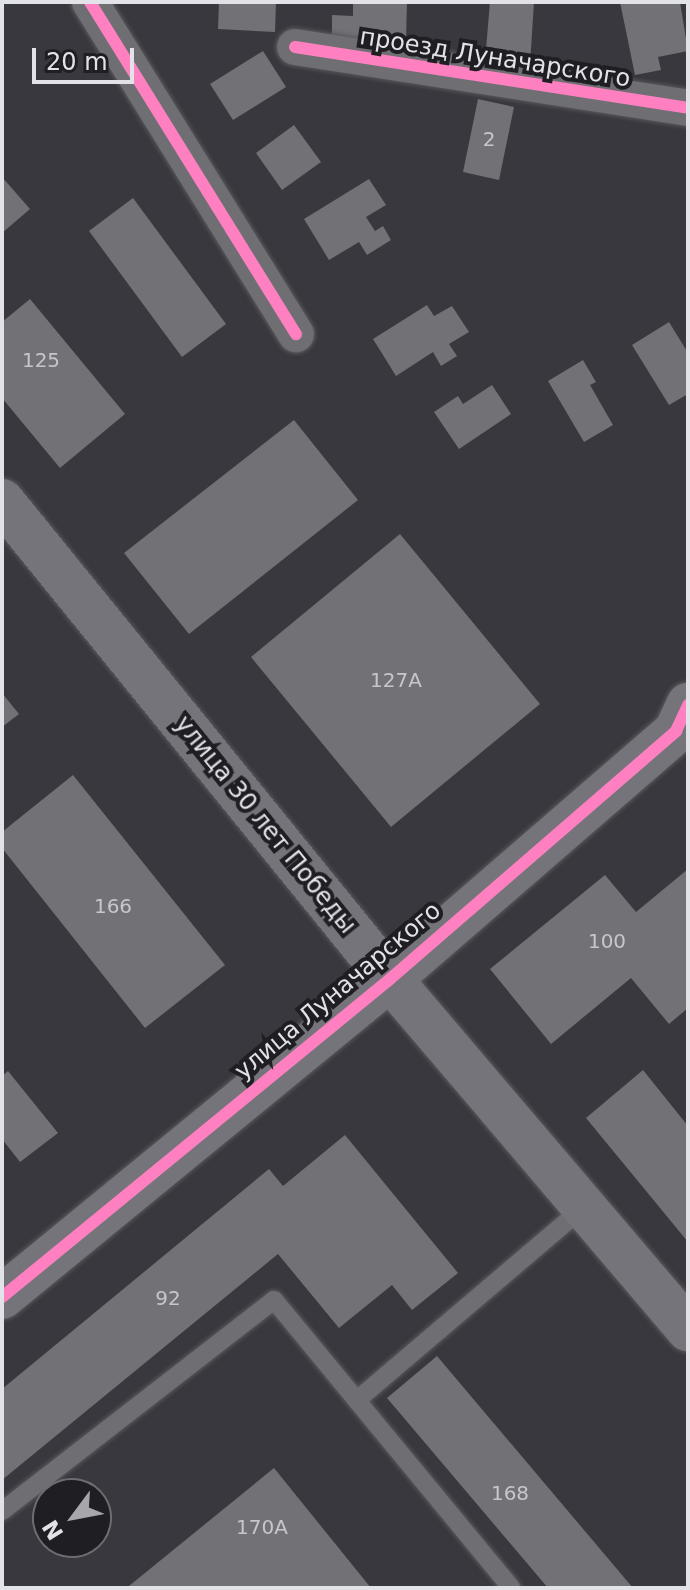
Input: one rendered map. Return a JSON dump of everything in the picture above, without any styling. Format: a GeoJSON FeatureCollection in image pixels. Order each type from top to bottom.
{"type":"FeatureCollection","features":[{"type":"Feature","properties":{"kind":"main road","name":"улица 30 лет Победы"},"geometry":{"type":"LineString","coordinates":[[2,501],[390,979],[688,1329]]}},
{"type":"Feature","properties":{"kind":"main road","name":"улица Луначарского"},"geometry":{"type":"LineString","coordinates":[[2,1297],[390,979],[676,731],[688,705]]}},
{"type":"Feature","properties":{"kind":"street"},"geometry":{"type":"LineString","coordinates":[[90,2],[296,334]]}},
{"type":"Feature","properties":{"kind":"street","name":"проезд Луначарского"},"geometry":{"type":"LineString","coordinates":[[295,47],[688,108]]}},
{"type":"Feature","properties":{"kind":"lane"},"geometry":{"type":"LineString","coordinates":[[357,1400],[584,1207]]}},
{"type":"Feature","properties":{"kind":"lane"},"geometry":{"type":"LineString","coordinates":[[2,1511],[274,1300],[511,1588]]}},
{"type":"Feature","properties":{"kind":"building"},"geometry":{"type":"Polygon","coordinates":[[[219,2],[276,2],[275,32],[218,29],[219,2]]]}},
{"type":"Feature","properties":{"kind":"building"},"geometry":{"type":"Polygon","coordinates":[[[353,2],[407,2],[406,41],[332,39],[332,15],[353,16],[353,2]]]}},
{"type":"Feature","properties":{"kind":"building"},"geometry":{"type":"Polygon","coordinates":[[[490,2],[534,2],[530,64],[485,61],[490,2]]]}},
{"type":"Feature","properties":{"kind":"building"},"geometry":{"type":"Polygon","coordinates":[[[620,2],[680,2],[688,51],[658,57],[661,70],[635,75],[620,2]]]}},
{"type":"Feature","properties":{"kind":"building"},"geometry":{"type":"Polygon","coordinates":[[[263,51],[286,87],[233,120],[210,84],[263,51]]]}},
{"type":"Feature","properties":{"kind":"building"},"geometry":{"type":"Polygon","coordinates":[[[478,99],[514,107],[499,180],[463,172],[478,99]]]}},
{"type":"Feature","properties":{"kind":"building"},"geometry":{"type":"Polygon","coordinates":[[[294,125],[321,162],[282,190],[256,153],[294,125]]]}},
{"type":"Feature","properties":{"kind":"building"},"geometry":{"type":"Polygon","coordinates":[[[2,177],[30,209],[2,233],[2,177]]]}},
{"type":"Feature","properties":{"kind":"building"},"geometry":{"type":"Polygon","coordinates":[[[369,179],[386,205],[366,217],[375,231],[383,226],[391,240],[367,255],[359,242],[329,260],[304,219],[369,179]]]}},
{"type":"Feature","properties":{"kind":"building"},"geometry":{"type":"Polygon","coordinates":[[[133,198],[226,324],[182,357],[89,231],[133,198]]]}},
{"type":"Feature","properties":{"kind":"building"},"geometry":{"type":"Polygon","coordinates":[[[30,299],[125,414],[60,468],[2,398],[2,322],[30,299]]]}},
{"type":"Feature","properties":{"kind":"building"},"geometry":{"type":"Polygon","coordinates":[[[427,305],[434,316],[452,306],[469,332],[449,344],[457,356],[441,366],[433,352],[396,376],[373,339],[427,305]]]}},
{"type":"Feature","properties":{"kind":"building"},"geometry":{"type":"Polygon","coordinates":[[[669,322],[688,353],[688,394],[669,405],[632,345],[669,322]]]}},
{"type":"Feature","properties":{"kind":"building"},"geometry":{"type":"Polygon","coordinates":[[[583,360],[596,382],[590,385],[613,425],[584,442],[548,381],[583,360]]]}},
{"type":"Feature","properties":{"kind":"building"},"geometry":{"type":"Polygon","coordinates":[[[492,385],[511,414],[459,449],[434,412],[458,396],[463,404],[492,385]]]}},
{"type":"Feature","properties":{"kind":"building"},"geometry":{"type":"Polygon","coordinates":[[[294,420],[358,500],[189,634],[124,553],[294,420]]]}},
{"type":"Feature","properties":{"kind":"building"},"geometry":{"type":"Polygon","coordinates":[[[400,534],[540,704],[391,827],[251,657],[400,534]]]}},
{"type":"Feature","properties":{"kind":"building"},"geometry":{"type":"Polygon","coordinates":[[[2,693],[19,714],[2,727],[2,693]]]}},
{"type":"Feature","properties":{"kind":"building"},"geometry":{"type":"Polygon","coordinates":[[[73,775],[225,965],[145,1028],[2,848],[2,832],[73,775]]]}},
{"type":"Feature","properties":{"kind":"building"},"geometry":{"type":"Polygon","coordinates":[[[688,869],[688,1008],[669,1024],[631,978],[551,1044],[490,969],[605,875],[636,912],[688,869]]]}},
{"type":"Feature","properties":{"kind":"building"},"geometry":{"type":"Polygon","coordinates":[[[643,1070],[688,1126],[688,1242],[586,1118],[643,1070]]]}},
{"type":"Feature","properties":{"kind":"building"},"geometry":{"type":"Polygon","coordinates":[[[8,1071],[58,1133],[20,1162],[2,1139],[2,1076],[8,1071]]]}},
{"type":"Feature","properties":{"kind":"building"},"geometry":{"type":"Polygon","coordinates":[[[345,1135],[458,1273],[412,1310],[392,1285],[339,1328],[278,1254],[2,1480],[2,1389],[269,1169],[283,1186],[345,1135]]]}},
{"type":"Feature","properties":{"kind":"building"},"geometry":{"type":"Polygon","coordinates":[[[437,1356],[633,1588],[548,1588],[387,1398],[437,1356]]]}},
{"type":"Feature","properties":{"kind":"building"},"geometry":{"type":"Polygon","coordinates":[[[274,1468],[371,1588],[130,1588],[129,1586],[274,1468]]]}},
{"type":"Feature","properties":{"kind":"cycle path"},"geometry":{"type":"LineString","coordinates":[[90,2],[296,334]]}},
{"type":"Feature","properties":{"kind":"cycle path"},"geometry":{"type":"LineString","coordinates":[[295,47],[688,108]]}},
{"type":"Feature","properties":{"kind":"cycle path"},"geometry":{"type":"LineString","coordinates":[[2,1297],[390,979],[676,731],[688,705]]}}]}
